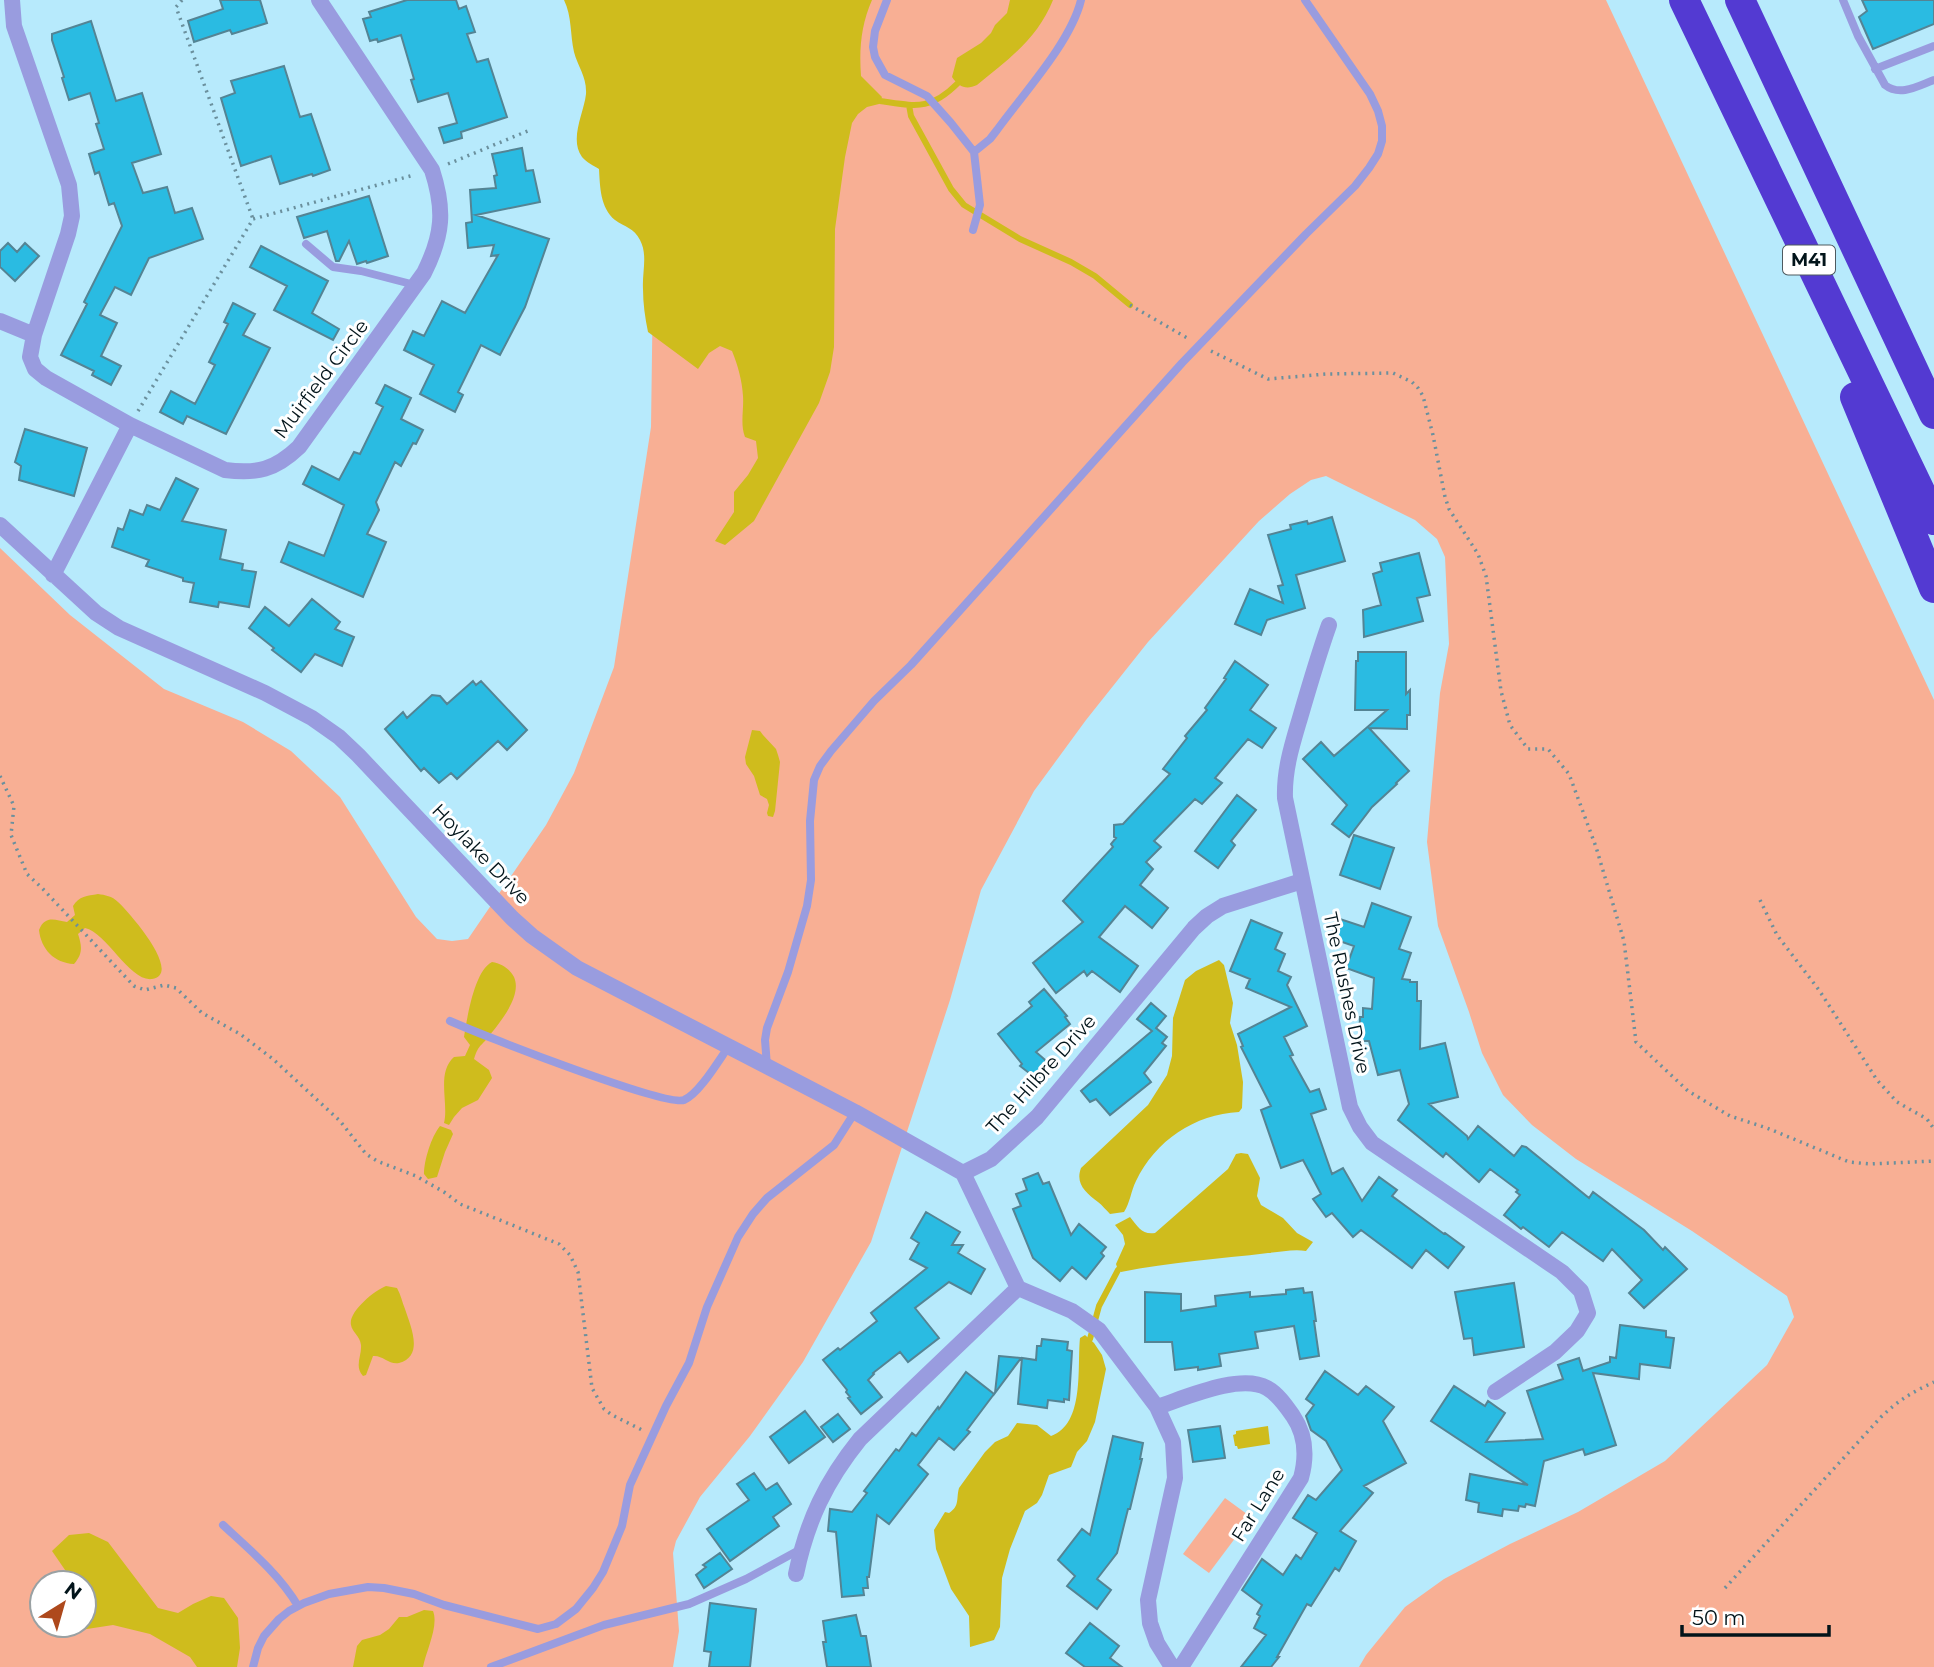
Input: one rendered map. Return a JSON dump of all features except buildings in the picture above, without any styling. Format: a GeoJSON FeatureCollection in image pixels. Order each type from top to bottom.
{"type":"FeatureCollection","features":[{"type":"Feature","properties":{"kind":"highway","name":"M41"},"geometry":{"type":"LineString","coordinates":[[1684,0],[1934,520]]}},
{"type":"Feature","properties":{"kind":"highway","name":"M41"},"geometry":{"type":"LineString","coordinates":[[1740,0],[1934,414]]}},
{"type":"Feature","properties":{"kind":"highway"},"geometry":{"type":"LineString","coordinates":[[1742,122],[1934,588]]}},
{"type":"Feature","properties":{"kind":"highway"},"geometry":{"type":"LineString","coordinates":[[1840,213],[1934,387]]}},
{"type":"Feature","properties":{"kind":"street","name":"Muirfield Circle"},"geometry":{"type":"LineString","coordinates":[[12,0],[14,26],[69,185],[71,199],[72,216],[68,234],[34,335],[30,357],[35,369],[46,378],[130,425],[225,470],[242,472],[260,471],[276,466],[299,447],[424,273],[435,253],[440,229],[439,192],[432,170],[319,0]]}},
{"type":"Feature","properties":{"kind":"street"},"geometry":{"type":"LineString","coordinates":[[0,321],[34,335]]}},
{"type":"Feature","properties":{"kind":"street"},"geometry":{"type":"LineString","coordinates":[[53,575],[130,425]]}},
{"type":"Feature","properties":{"kind":"street","name":"Hoylake Drive"},"geometry":{"type":"LineString","coordinates":[[0,525],[96,613],[119,628],[265,693],[312,718],[339,737],[512,918],[577,968],[856,1112],[963,1173]]}},
{"type":"Feature","properties":{"kind":"street","name":"The Rushes Drive"},"geometry":{"type":"LineString","coordinates":[[1329,625],[1312,673],[1284,781],[1301,881],[1350,1107],[1360,1127],[1373,1143],[1562,1272],[1581,1291],[1588,1313],[1577,1331],[1555,1352],[1495,1392]]}},
{"type":"Feature","properties":{"kind":"street","name":"The Hilbre Drive"},"geometry":{"type":"LineString","coordinates":[[963,1173],[991,1159],[1037,1116],[1194,928],[1207,916],[1223,906],[1301,881]]}},
{"type":"Feature","properties":{"kind":"street"},"geometry":{"type":"LineString","coordinates":[[963,1173],[1018,1288],[1084,1318],[1099,1330],[1157,1407],[1173,1442],[1175,1478],[1148,1600],[1150,1623],[1157,1643],[1172,1667]]}},
{"type":"Feature","properties":{"kind":"street"},"geometry":{"type":"LineString","coordinates":[[796,1574],[801,1549],[817,1506],[829,1481],[854,1446],[1018,1288]]}},
{"type":"Feature","properties":{"kind":"street","name":"Far Lane"},"geometry":{"type":"LineString","coordinates":[[1157,1407],[1223,1386],[1248,1384],[1266,1388],[1280,1399],[1295,1419],[1305,1444],[1306,1460],[1301,1478],[1181,1667]]}},
{"type":"Feature","properties":{"kind":"lane"},"geometry":{"type":"LineString","coordinates":[[887,0],[873,40],[875,57],[885,75],[927,96],[974,152],[979,214],[973,230]]}},
{"type":"Feature","properties":{"kind":"lane"},"geometry":{"type":"LineString","coordinates":[[974,152],[990,139],[1058,47],[1073,23],[1081,0]]}},
{"type":"Feature","properties":{"kind":"lane"},"geometry":{"type":"LineString","coordinates":[[767,1066],[767,1028],[788,972],[807,906],[811,880],[811,797],[820,766],[866,710],[911,665],[1099,453],[1199,345],[1355,186],[1378,154],[1382,127],[1370,94],[1305,0]]}},
{"type":"Feature","properties":{"kind":"lane"},"geometry":{"type":"LineString","coordinates":[[1843,0],[1858,36],[1885,85],[1891,90],[1900,91],[1934,80]]}},
{"type":"Feature","properties":{"kind":"lane"},"geometry":{"type":"LineString","coordinates":[[1875,69],[1934,46]]}},
{"type":"Feature","properties":{"kind":"lane"},"geometry":{"type":"LineString","coordinates":[[306,244],[333,267],[415,285]]}},
{"type":"Feature","properties":{"kind":"lane"},"geometry":{"type":"LineString","coordinates":[[450,1021],[494,1040],[639,1091],[681,1101],[697,1090],[729,1046]]}},
{"type":"Feature","properties":{"kind":"lane"},"geometry":{"type":"LineString","coordinates":[[253,1667],[264,1636],[279,1619],[298,1606],[329,1594],[368,1587],[414,1594],[444,1605],[538,1629],[556,1624],[576,1609],[603,1572],[622,1526],[630,1485],[689,1363],[707,1307],[738,1237],[753,1214],[768,1198],[834,1144],[856,1112]]}},
{"type":"Feature","properties":{"kind":"lane"},"geometry":{"type":"LineString","coordinates":[[223,1525],[265,1565],[298,1606]]}},
{"type":"Feature","properties":{"kind":"lane"},"geometry":{"type":"LineString","coordinates":[[491,1667],[604,1625],[689,1604],[746,1579],[801,1549]]}},
{"type":"Feature","properties":{"kind":"path"},"geometry":{"type":"LineString","coordinates":[[182,0],[176,7],[253,219]]}},
{"type":"Feature","properties":{"kind":"path"},"geometry":{"type":"LineString","coordinates":[[130,425],[253,219],[432,170],[530,130]]}},
{"type":"Feature","properties":{"kind":"path"},"geometry":{"type":"LineString","coordinates":[[1130,305],[1199,345],[1268,379],[1326,374],[1393,373],[1418,388],[1423,396],[1433,435],[1449,509],[1478,554],[1486,576],[1501,691],[1510,725],[1528,749],[1548,749],[1569,774],[1596,847],[1624,941],[1636,1042],[1688,1091],[1730,1116],[1767,1128],[1849,1162],[1870,1164],[1934,1161]]}},
{"type":"Feature","properties":{"kind":"path"},"geometry":{"type":"LineString","coordinates":[[0,776],[14,806],[10,835],[27,874],[134,986],[145,990],[164,985],[176,988],[202,1013],[240,1034],[273,1059],[340,1121],[366,1154],[377,1161],[416,1176],[460,1204],[547,1238],[565,1249],[578,1272],[590,1377],[596,1397],[612,1415],[654,1435]]}},
{"type":"Feature","properties":{"kind":"path"},"geometry":{"type":"LineString","coordinates":[[1760,900],[1777,935],[1819,990],[1877,1080],[1897,1102],[1927,1119],[1934,1129]]}},
{"type":"Feature","properties":{"kind":"path"},"geometry":{"type":"LineString","coordinates":[[1726,1588],[1898,1401],[1934,1382]]}},
{"type":"Feature","properties":{"kind":"shaded area"},"geometry":{"type":"Polygon","coordinates":[[[564,0],[872,0],[862,37],[861,76],[882,97],[879,104],[867,107],[852,123],[845,157],[835,229],[834,347],[830,372],[819,403],[754,521],[725,545],[715,541],[734,512],[734,492],[758,458],[756,441],[745,437],[738,368],[732,351],[720,346],[709,353],[698,369],[648,332],[643,300],[644,258],[640,240],[629,228],[610,215],[602,196],[599,169],[584,159],[578,150],[578,126],[586,88],[574,52],[564,0]]]}},
{"type":"Feature","properties":{"kind":"shaded area"},"geometry":{"type":"Polygon","coordinates":[[[673,0],[1606,0],[1934,700],[1934,1667],[1359,1667],[1405,1607],[1444,1579],[1578,1512],[1665,1461],[1767,1365],[1794,1317],[1787,1296],[1692,1231],[1576,1159],[1532,1125],[1503,1095],[1482,1053],[1438,926],[1427,842],[1440,693],[1449,644],[1445,557],[1437,539],[1415,520],[1326,476],[1311,480],[1290,494],[1259,521],[1148,642],[1034,791],[981,890],[950,1000],[871,1242],[803,1362],[750,1436],[700,1497],[676,1541],[673,1553],[679,1631],[673,1667],[0,1667],[0,548],[70,615],[164,689],[243,722],[291,751],[340,797],[416,917],[437,939],[468,939],[546,825],[574,773],[614,667],[651,427],[655,134],[673,0]]]}},
{"type":"Feature","properties":{"kind":"shaded area"},"geometry":{"type":"Polygon","coordinates":[[[1010,0],[1053,0],[1031,37],[1011,57],[977,85],[960,85],[952,77],[957,58],[981,43],[991,33],[1007,13],[1010,0]]]}},
{"type":"Feature","properties":{"kind":"shaded area"},"geometry":{"type":"Polygon","coordinates":[[[752,730],[760,731],[776,749],[780,762],[773,817],[768,816],[767,799],[760,795],[754,776],[746,764],[745,757],[752,730]]]}},
{"type":"Feature","properties":{"kind":"shaded area"},"geometry":{"type":"Polygon","coordinates":[[[98,894],[116,900],[141,929],[158,955],[160,975],[152,979],[135,973],[102,938],[85,928],[78,934],[81,950],[74,964],[60,961],[46,949],[40,937],[41,925],[47,920],[67,922],[75,915],[73,906],[78,900],[98,894]]]}},
{"type":"Feature","properties":{"kind":"shaded area"},"geometry":{"type":"Polygon","coordinates":[[[1219,960],[1224,965],[1233,1003],[1230,1023],[1237,1045],[1243,1082],[1242,1108],[1239,1112],[1207,1118],[1192,1124],[1165,1142],[1144,1167],[1124,1212],[1110,1214],[1083,1188],[1079,1179],[1081,1168],[1148,1105],[1167,1075],[1172,1056],[1173,1018],[1185,980],[1196,971],[1219,960]]]}},
{"type":"Feature","properties":{"kind":"shaded area"},"geometry":{"type":"Polygon","coordinates":[[[492,962],[505,967],[512,974],[516,985],[515,993],[507,1011],[479,1048],[474,1059],[489,1070],[492,1078],[478,1100],[462,1108],[449,1125],[444,1123],[446,1071],[454,1057],[465,1056],[470,1045],[464,1037],[472,996],[480,975],[492,962]]]}},
{"type":"Feature","properties":{"kind":"shaded area"},"geometry":{"type":"Polygon","coordinates":[[[440,1126],[451,1130],[453,1134],[437,1177],[428,1179],[424,1174],[427,1156],[440,1126]]]}},
{"type":"Feature","properties":{"kind":"shaded area"},"geometry":{"type":"Polygon","coordinates":[[[1236,1154],[1248,1154],[1260,1178],[1257,1196],[1261,1205],[1283,1218],[1297,1233],[1313,1242],[1306,1251],[1194,1261],[1121,1272],[1118,1270],[1116,1264],[1125,1244],[1123,1235],[1115,1225],[1130,1217],[1143,1231],[1155,1233],[1228,1169],[1236,1154]]]}},
{"type":"Feature","properties":{"kind":"shaded area"},"geometry":{"type":"Polygon","coordinates":[[[386,1286],[397,1288],[412,1331],[414,1347],[412,1354],[399,1363],[373,1356],[366,1375],[363,1376],[359,1365],[361,1345],[351,1320],[363,1302],[386,1286]]]}},
{"type":"Feature","properties":{"kind":"shaded area"},"geometry":{"type":"Polygon","coordinates":[[[1085,1335],[1102,1355],[1106,1369],[1095,1422],[1071,1467],[1049,1475],[1037,1503],[1025,1511],[1002,1578],[1000,1627],[994,1640],[970,1647],[969,1616],[951,1589],[936,1549],[934,1530],[945,1512],[949,1513],[955,1508],[959,1488],[985,1452],[995,1442],[1008,1436],[1017,1423],[1037,1425],[1051,1436],[1062,1430],[1074,1407],[1080,1338],[1085,1335]]]}},
{"type":"Feature","properties":{"kind":"shaded area"},"geometry":{"type":"Polygon","coordinates":[[[1268,1426],[1270,1444],[1238,1449],[1235,1446],[1233,1435],[1236,1431],[1268,1426]]]}},
{"type":"Feature","properties":{"kind":"shaded area"},"geometry":{"type":"Polygon","coordinates":[[[1225,1498],[1251,1517],[1209,1573],[1183,1554],[1225,1498]]]}},
{"type":"Feature","properties":{"kind":"shaded area"},"geometry":{"type":"Polygon","coordinates":[[[89,1533],[108,1542],[158,1608],[178,1613],[211,1596],[224,1598],[238,1618],[240,1648],[237,1667],[197,1667],[190,1657],[150,1634],[113,1625],[98,1627],[98,1569],[64,1569],[52,1551],[69,1535],[89,1533]]]}},
{"type":"Feature","properties":{"kind":"shaded area"},"geometry":{"type":"Polygon","coordinates":[[[424,1610],[433,1611],[434,1624],[423,1667],[353,1667],[357,1646],[362,1640],[380,1635],[399,1617],[407,1617],[424,1610]]]}},
{"type":"Feature","properties":{"kind":"waterway"},"geometry":{"type":"LineString","coordinates":[[880,101],[913,105],[931,102],[958,83]]}},
{"type":"Feature","properties":{"kind":"waterway"},"geometry":{"type":"LineString","coordinates":[[909,105],[911,116],[951,189],[964,205],[1020,239],[1095,276],[1130,305]]}},
{"type":"Feature","properties":{"kind":"waterway"},"geometry":{"type":"LineString","coordinates":[[1090,1339],[1099,1306],[1118,1270]]}}]}
